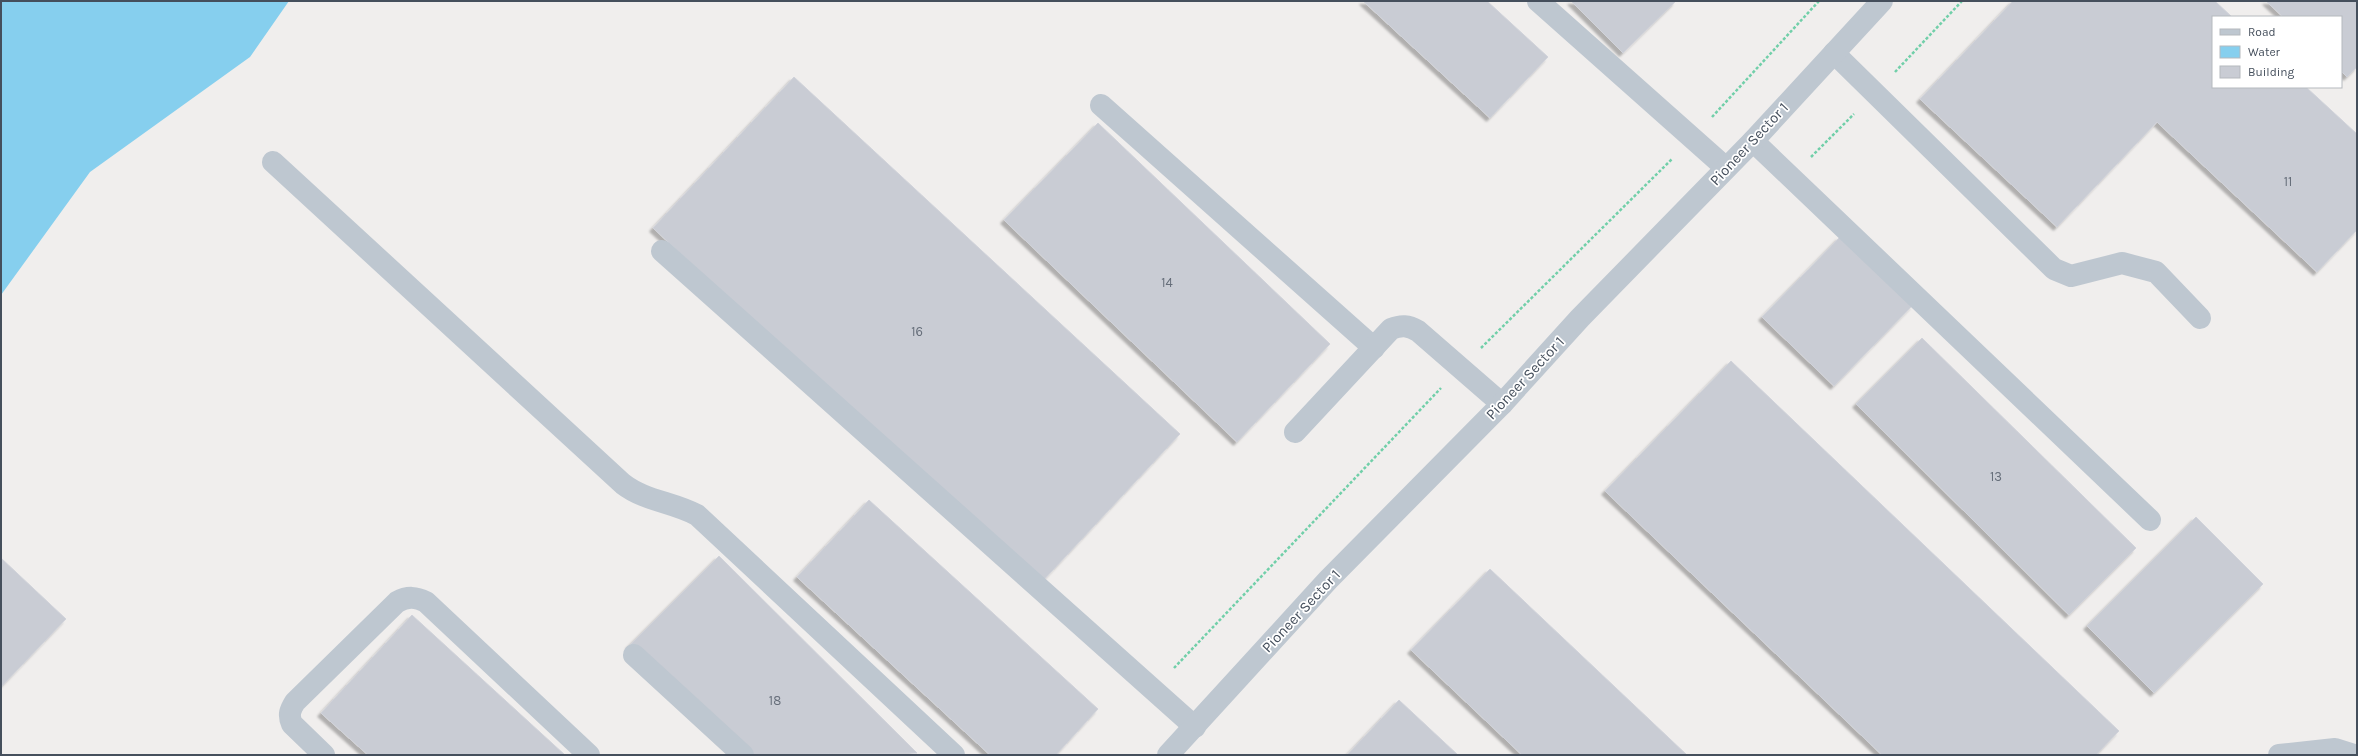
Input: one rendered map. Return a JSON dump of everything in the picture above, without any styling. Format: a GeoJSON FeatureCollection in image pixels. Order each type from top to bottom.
{"type":"FeatureCollection","features":[{"type":"Feature","properties":{"kind":"street"},"geometry":{"type":"LineString","coordinates":[[1538,1],[1726,168]]}},
{"type":"Feature","properties":{"kind":"street","name":"Pioneer Sector 1"},"geometry":{"type":"LineString","coordinates":[[1168,755],[1328,580],[1502,404],[1580,318],[1753,141],[1882,1]]}},
{"type":"Feature","properties":{"kind":"street"},"geometry":{"type":"LineString","coordinates":[[1834,53],[2054,269],[2071,276],[2122,263],[2156,272],[2200,318]]}},
{"type":"Feature","properties":{"kind":"street"},"geometry":{"type":"LineString","coordinates":[[1101,105],[1374,348]]}},
{"type":"Feature","properties":{"kind":"street"},"geometry":{"type":"LineString","coordinates":[[1753,141],[2150,520]]}},
{"type":"Feature","properties":{"kind":"street"},"geometry":{"type":"LineString","coordinates":[[273,162],[624,484],[643,496],[683,508],[697,516],[954,755]]}},
{"type":"Feature","properties":{"kind":"street"},"geometry":{"type":"LineString","coordinates":[[662,251],[1195,727]]}},
{"type":"Feature","properties":{"kind":"street"},"geometry":{"type":"LineString","coordinates":[[1295,432],[1391,329],[1399,326],[1410,327],[1502,404]]}},
{"type":"Feature","properties":{"kind":"street"},"geometry":{"type":"LineString","coordinates":[[324,755],[292,724],[289,718],[291,709],[295,702],[397,602],[405,598],[417,598],[426,602],[589,755]]}},
{"type":"Feature","properties":{"kind":"street"},"geometry":{"type":"LineString","coordinates":[[634,655],[743,755]]}},
{"type":"Feature","properties":{"kind":"street"},"geometry":{"type":"LineString","coordinates":[[2279,755],[2335,749],[2354,755]]}},
{"type":"Feature","properties":{"kind":"path"},"geometry":{"type":"LineString","coordinates":[[1153,690],[1460,368],[1693,138],[1819,1]]}},
{"type":"Feature","properties":{"kind":"water"},"geometry":{"type":"Polygon","coordinates":[[[1,1],[289,1],[250,57],[90,172],[1,295],[1,1]]]}},
{"type":"Feature","properties":{"kind":"building"},"geometry":{"type":"Polygon","coordinates":[[[1363,1],[1487,1],[1548,57],[1490,118],[1363,1]]]}},
{"type":"Feature","properties":{"kind":"building"},"geometry":{"type":"Polygon","coordinates":[[[1571,1],[1676,1],[1623,53],[1571,1]]]}},
{"type":"Feature","properties":{"kind":"building"},"geometry":{"type":"Polygon","coordinates":[[[2013,1],[2215,1],[2231,16],[2212,16],[2212,88],[2307,88],[2357,134],[2357,230],[2317,272],[2157,122],[2057,227],[1920,99],[2013,1]]]}},
{"type":"Feature","properties":{"kind":"building"},"geometry":{"type":"Polygon","coordinates":[[[2266,1],[2357,1],[2357,67],[2347,77],[2342,72],[2342,16],[2282,16],[2266,1]]]}},
{"type":"Feature","properties":{"kind":"building"},"geometry":{"type":"Polygon","coordinates":[[[794,77],[1180,434],[1039,585],[653,228],[794,77]]]}},
{"type":"Feature","properties":{"kind":"building"},"geometry":{"type":"Polygon","coordinates":[[[1098,123],[1330,344],[1237,442],[1004,220],[1098,123]]]}},
{"type":"Feature","properties":{"kind":"building"},"geometry":{"type":"Polygon","coordinates":[[[1840,237],[1913,305],[1834,386],[1762,317],[1840,237]]]}},
{"type":"Feature","properties":{"kind":"building"},"geometry":{"type":"Polygon","coordinates":[[[1922,338],[2136,548],[2069,615],[1856,404],[1922,338]]]}},
{"type":"Feature","properties":{"kind":"building"},"geometry":{"type":"Polygon","coordinates":[[[1731,361],[2119,731],[2096,755],[1882,755],[1605,491],[1731,361]]]}},
{"type":"Feature","properties":{"kind":"building"},"geometry":{"type":"Polygon","coordinates":[[[869,500],[1098,709],[1056,755],[990,755],[797,577],[869,500]]]}},
{"type":"Feature","properties":{"kind":"building"},"geometry":{"type":"Polygon","coordinates":[[[2196,517],[2263,584],[2154,693],[2087,626],[2196,517]]]}},
{"type":"Feature","properties":{"kind":"building"},"geometry":{"type":"Polygon","coordinates":[[[719,556],[917,753],[748,755],[629,646],[719,556]]]}},
{"type":"Feature","properties":{"kind":"building"},"geometry":{"type":"Polygon","coordinates":[[[1,558],[66,619],[1,687],[1,558]]]}},
{"type":"Feature","properties":{"kind":"building"},"geometry":{"type":"Polygon","coordinates":[[[1490,569],[1687,755],[1522,755],[1411,650],[1490,569]]]}},
{"type":"Feature","properties":{"kind":"building"},"geometry":{"type":"Polygon","coordinates":[[[412,615],[565,755],[368,755],[321,713],[412,615]]]}},
{"type":"Feature","properties":{"kind":"building"},"geometry":{"type":"Polygon","coordinates":[[[1399,700],[1458,755],[1347,755],[1399,700]]]}}]}
